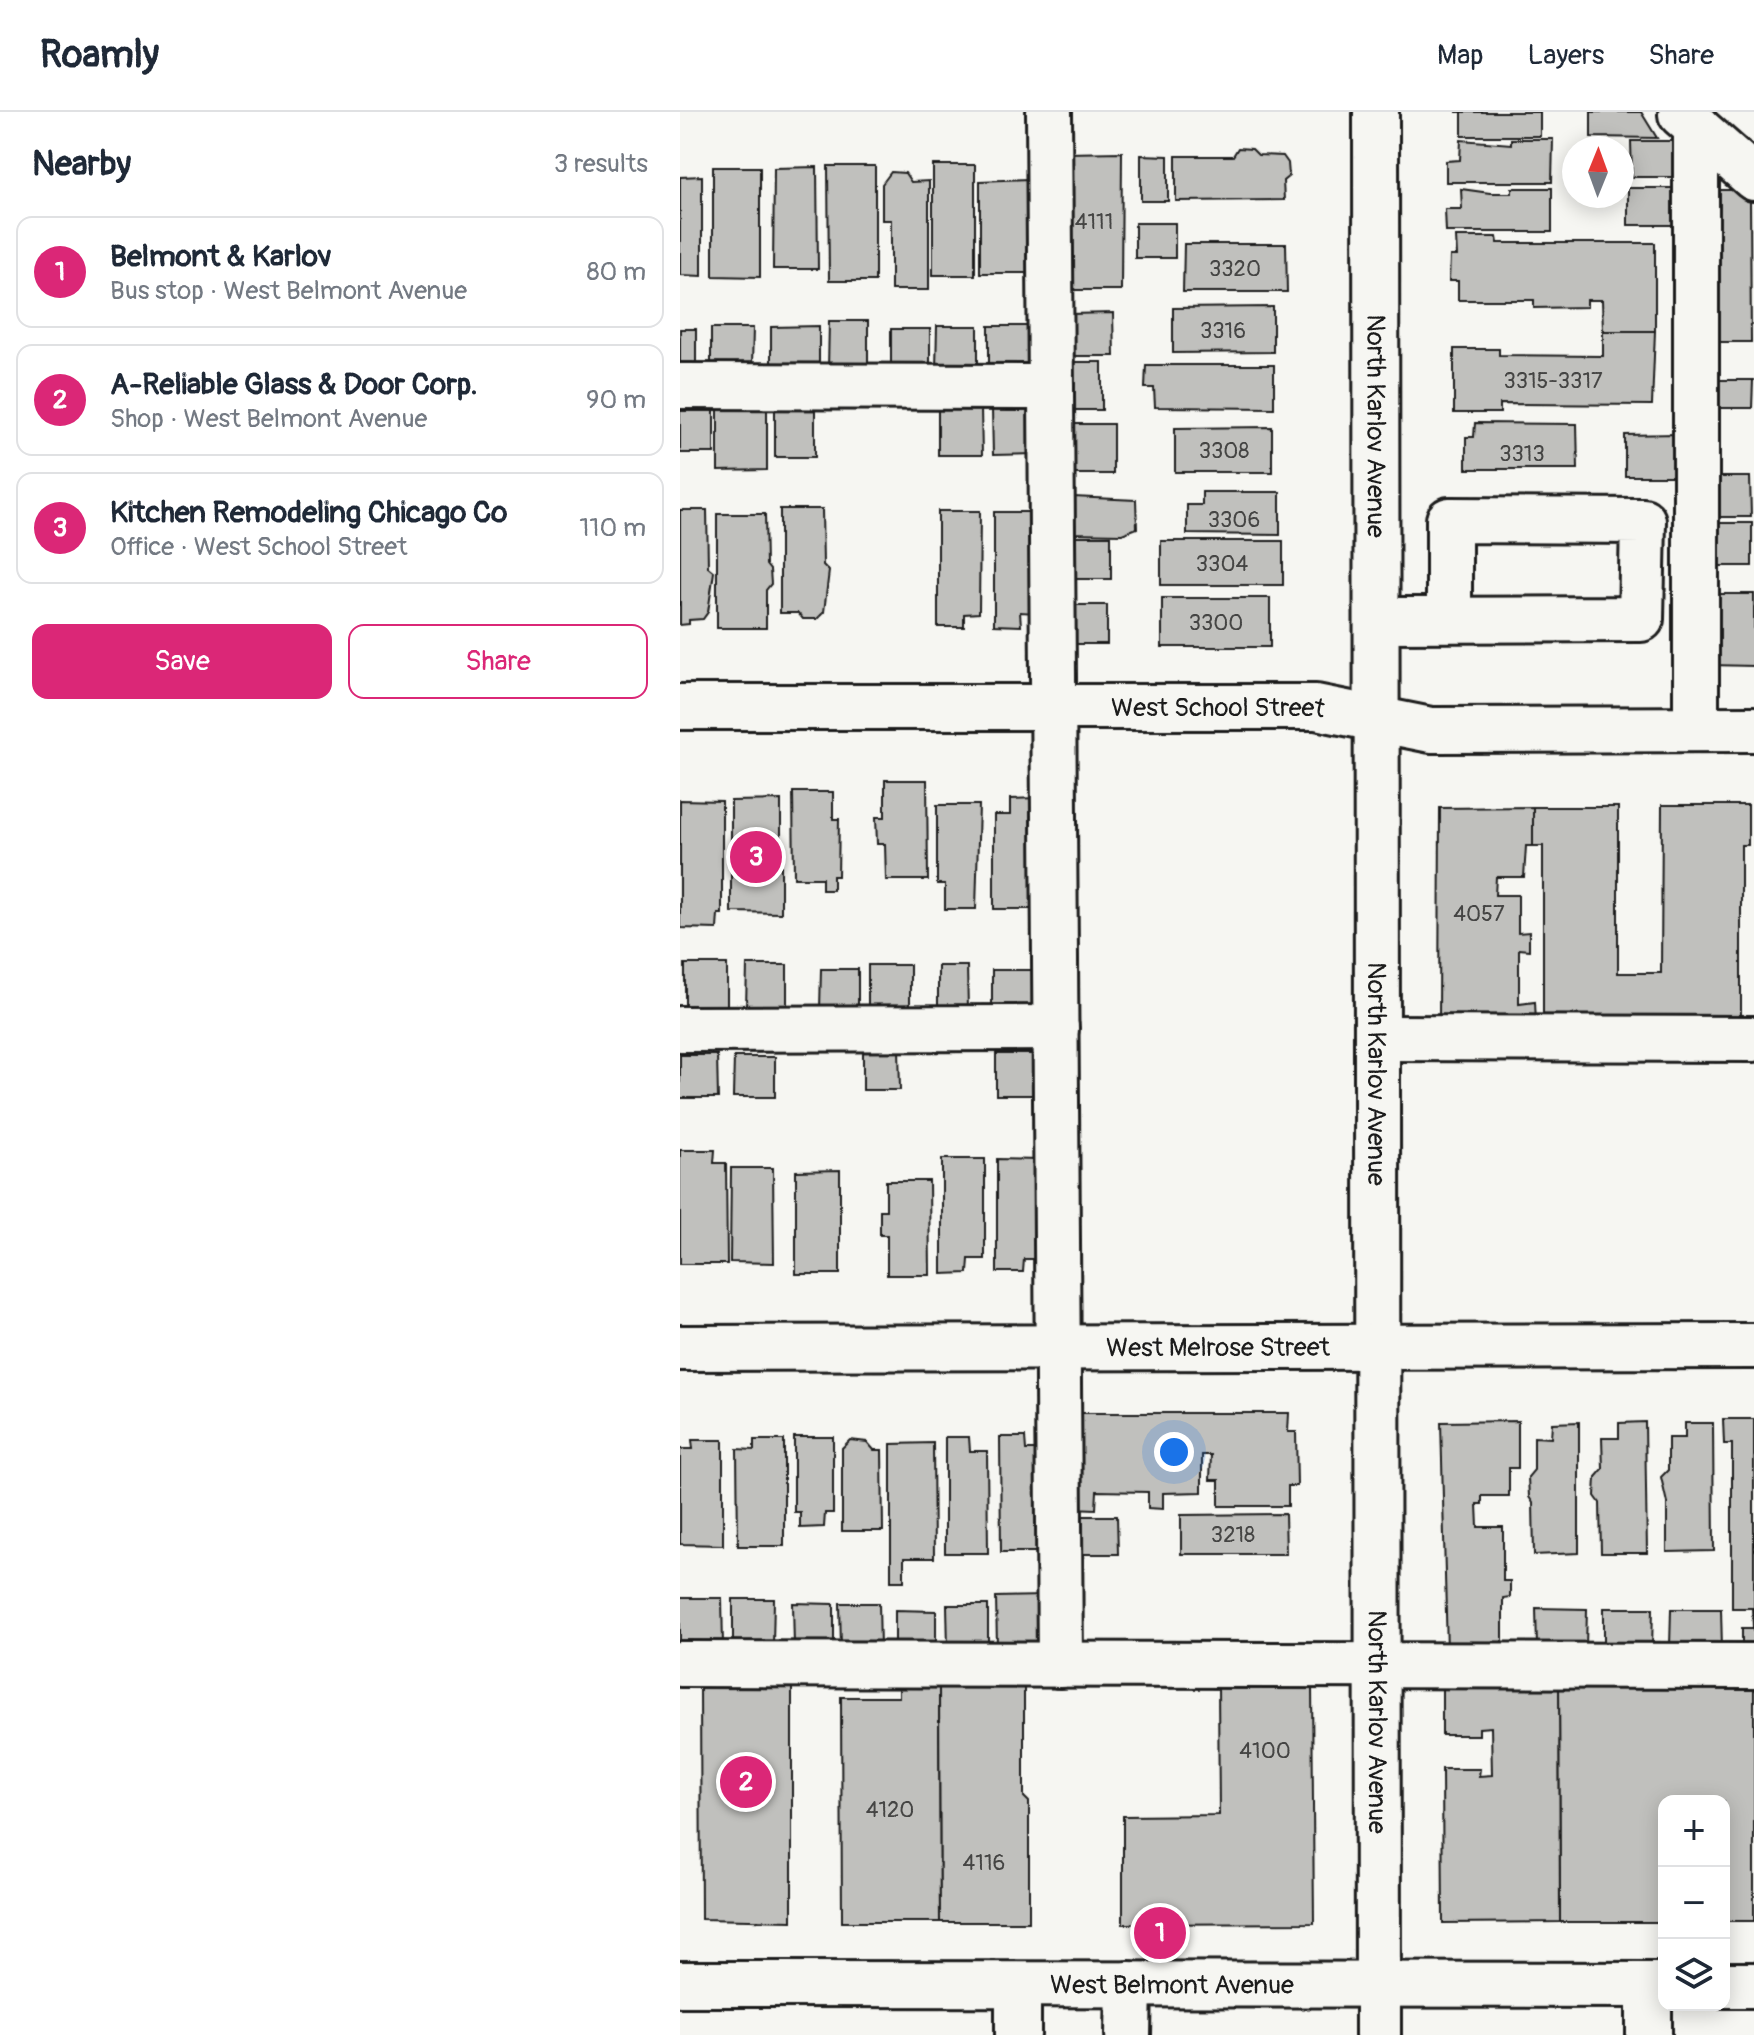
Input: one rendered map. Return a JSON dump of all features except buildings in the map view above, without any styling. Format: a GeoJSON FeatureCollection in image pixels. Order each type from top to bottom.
{"type":"FeatureCollection","features":[{"type":"Feature","properties":{"kind":"street"},"geometry":{"type":"LineString","coordinates":[[1049,112],[1060,1665]]}},
{"type":"Feature","properties":{"kind":"street","name":"North Karlov Avenue"},"geometry":{"type":"LineString","coordinates":[[1376,112],[1378,2035]]}},
{"type":"Feature","properties":{"kind":"street"},"geometry":{"type":"LineString","coordinates":[[1688,119],[1754,178]]}},
{"type":"Feature","properties":{"kind":"street"},"geometry":{"type":"LineString","coordinates":[[1688,119],[1696,729]]}},
{"type":"Feature","properties":{"kind":"street"},"geometry":{"type":"LineString","coordinates":[[680,386],[1051,387]]}},
{"type":"Feature","properties":{"kind":"street"},"geometry":{"type":"LineString","coordinates":[[1377,620],[1641,619],[1643,521],[1449,520],[1449,619]]}},
{"type":"Feature","properties":{"kind":"street","name":"West School Street"},"geometry":{"type":"LineString","coordinates":[[680,707],[1316,707],[1431,730],[1754,729]]}},
{"type":"Feature","properties":{"kind":"street"},"geometry":{"type":"LineString","coordinates":[[680,1029],[1056,1028]]}},
{"type":"Feature","properties":{"kind":"street"},"geometry":{"type":"LineString","coordinates":[[1377,1038],[1754,1039]]}},
{"type":"Feature","properties":{"kind":"street","name":"West Melrose Street"},"geometry":{"type":"LineString","coordinates":[[680,1348],[1754,1346]]}},
{"type":"Feature","properties":{"kind":"street"},"geometry":{"type":"LineString","coordinates":[[680,1664],[1754,1666]]}},
{"type":"Feature","properties":{"kind":"street","name":"West Belmont Avenue"},"geometry":{"type":"LineString","coordinates":[[680,1984],[1656,1985]]}},
{"type":"Feature","properties":{"kind":"street"},"geometry":{"type":"LineString","coordinates":[[1128,2035],[1129,1984]]}},
{"type":"Feature","properties":{"kind":"street"},"geometry":{"type":"LineString","coordinates":[[1018,1985],[1018,2035]]}},
{"type":"Feature","properties":{"kind":"street"},"geometry":{"type":"LineString","coordinates":[[1649,2035],[1656,1985]]}},
{"type":"Feature","properties":{"kind":"street"},"geometry":{"type":"LineString","coordinates":[[1730,1985],[1754,1985]]}},
{"type":"Feature","properties":{"kind":"place","name":"Kitchen Remodeling Chicago Co"},"geometry":{"type":"Point","coordinates":[756,857]}},
{"type":"Feature","properties":{"kind":"place","name":"A-Reliable Glass & Door Corp."},"geometry":{"type":"Point","coordinates":[746,1782]}},
{"type":"Feature","properties":{"kind":"place","name":"Belmont & Karlov"},"geometry":{"type":"Point","coordinates":[1160,1933]}}]}
